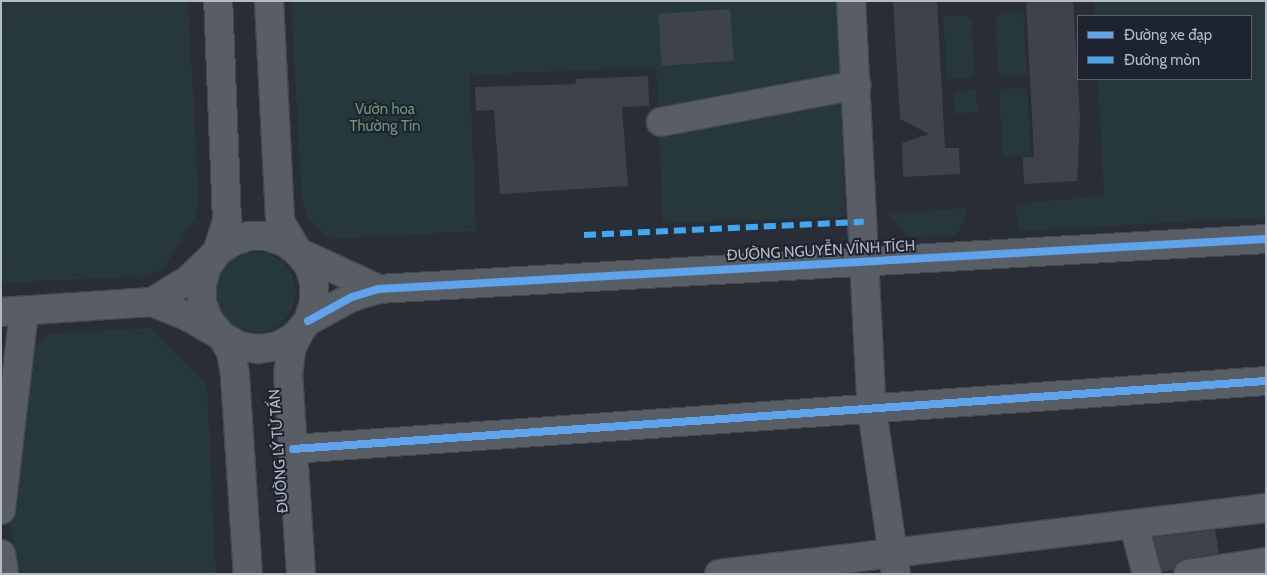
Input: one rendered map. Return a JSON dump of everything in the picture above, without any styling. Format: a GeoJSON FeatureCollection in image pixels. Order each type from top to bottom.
{"type":"FeatureCollection","features":[{"type":"Feature","properties":{"kind":"street"},"geometry":{"type":"LineString","coordinates":[[218,1],[228,203],[227,221],[218,252],[207,266],[202,283],[202,303],[209,321],[222,336],[231,352],[235,375],[248,574]]}},
{"type":"Feature","properties":{"kind":"street"},"geometry":{"type":"LineString","coordinates":[[269,1],[280,221],[298,252],[309,266],[314,283],[314,303],[304,325]]}},
{"type":"Feature","properties":{"kind":"street"},"geometry":{"type":"LineString","coordinates":[[851,1],[857,85],[872,410],[894,564]]}},
{"type":"Feature","properties":{"kind":"street"},"geometry":{"type":"LineString","coordinates":[[661,122],[857,85]]}},
{"type":"Feature","properties":{"kind":"street"},"geometry":{"type":"LineString","coordinates":[[152,302],[188,280],[218,252],[232,242],[249,236],[267,236],[284,242],[298,252],[378,290]]}},
{"type":"Feature","properties":{"kind":"street","name":"ĐƯỜNG NGUYỄN VĨNH TÍCH"},"geometry":{"type":"LineString","coordinates":[[378,290],[1266,239]]}},
{"type":"Feature","properties":{"kind":"street"},"geometry":{"type":"LineString","coordinates":[[1,510],[13,312],[152,302],[185,315],[239,346],[258,349],[278,346],[304,325],[334,305],[378,290]]}},
{"type":"Feature","properties":{"kind":"street","name":"ĐƯỜNG LÝ TỬ TẤN"},"geometry":{"type":"LineString","coordinates":[[301,574],[288,375],[291,349],[304,325]]}},
{"type":"Feature","properties":{"kind":"street"},"geometry":{"type":"LineString","coordinates":[[293,449],[1266,382]]}},
{"type":"Feature","properties":{"kind":"street"},"geometry":{"type":"LineString","coordinates":[[719,574],[894,564],[1134,526],[1266,508]]}},
{"type":"Feature","properties":{"kind":"street"},"geometry":{"type":"LineString","coordinates":[[1134,526],[1147,574]]}},
{"type":"Feature","properties":{"kind":"street"},"geometry":{"type":"LineString","coordinates":[[1,554],[4,574]]}},
{"type":"Feature","properties":{"kind":"street"},"geometry":{"type":"LineString","coordinates":[[1188,574],[1266,562]]}},
{"type":"Feature","properties":{"kind":"green space"},"geometry":{"type":"Polygon","coordinates":[[[1,1],[188,1],[199,204],[195,218],[164,268],[146,276],[1,283],[1,1]]]}},
{"type":"Feature","properties":{"kind":"green space","name":"Vườn hoa Thường Tín"},"geometry":{"type":"Polygon","coordinates":[[[291,1],[841,1],[845,217],[663,223],[656,67],[470,75],[476,231],[329,239],[308,218],[302,201],[291,1]]]}},
{"type":"Feature","properties":{"kind":"green space"},"geometry":{"type":"Polygon","coordinates":[[[1094,1],[1266,1],[1266,217],[1018,231],[1016,204],[1104,196],[1098,80],[1252,80],[1252,15],[1095,15],[1094,1]]]}},
{"type":"Feature","properties":{"kind":"green space"},"geometry":{"type":"Polygon","coordinates":[[[1023,12],[1027,75],[999,76],[995,23],[1000,13],[1023,12]]]}},
{"type":"Feature","properties":{"kind":"green space"},"geometry":{"type":"Polygon","coordinates":[[[966,15],[972,24],[975,77],[947,79],[943,16],[966,15]]]}},
{"type":"Feature","properties":{"kind":"green space"},"geometry":{"type":"Polygon","coordinates":[[[1027,88],[1031,155],[1003,156],[999,89],[1027,88]]]}},
{"type":"Feature","properties":{"kind":"green space"},"geometry":{"type":"Polygon","coordinates":[[[976,90],[978,112],[955,114],[953,92],[976,90]]]}},
{"type":"Feature","properties":{"kind":"green space"},"geometry":{"type":"Polygon","coordinates":[[[965,208],[965,221],[955,235],[909,237],[889,214],[965,208]]]}},
{"type":"Feature","properties":{"kind":"green space"},"geometry":{"type":"Polygon","coordinates":[[[256,252],[271,255],[284,264],[293,277],[296,292],[293,307],[284,320],[271,329],[256,332],[241,329],[228,320],[219,307],[216,292],[219,277],[228,264],[241,255],[256,252]]]}},
{"type":"Feature","properties":{"kind":"green space"},"geometry":{"type":"Polygon","coordinates":[[[150,328],[207,386],[216,574],[15,574],[10,514],[31,349],[49,334],[150,328]]]}},
{"type":"Feature","properties":{"kind":"green space"},"geometry":{"type":"Polygon","coordinates":[[[1,340],[8,353],[1,419],[1,340]]]}},
{"type":"Feature","properties":{"kind":"building"},"geometry":{"type":"Polygon","coordinates":[[[893,1],[937,1],[945,148],[959,148],[960,174],[903,177],[902,143],[929,134],[900,119],[893,1]]]}},
{"type":"Feature","properties":{"kind":"building"},"geometry":{"type":"Polygon","coordinates":[[[1026,1],[1073,1],[1080,119],[1077,181],[1024,184],[1023,157],[1034,157],[1026,1]]]}},
{"type":"Feature","properties":{"kind":"building"},"geometry":{"type":"Polygon","coordinates":[[[730,9],[734,61],[662,66],[658,14],[730,9]]]}},
{"type":"Feature","properties":{"kind":"building"},"geometry":{"type":"Polygon","coordinates":[[[648,76],[649,106],[622,107],[628,186],[500,194],[494,110],[476,111],[475,87],[576,84],[575,79],[648,76]]]}},
{"type":"Feature","properties":{"kind":"building"},"geometry":{"type":"Polygon","coordinates":[[[1215,530],[1219,553],[1185,559],[1178,562],[1173,570],[1162,572],[1153,537],[1215,530]]]}},
{"type":"Feature","properties":{"kind":"marked path"},"geometry":{"type":"LineString","coordinates":[[584,235],[864,222]]}},
{"type":"Feature","properties":{"kind":"cycle path"},"geometry":{"type":"LineString","coordinates":[[308,321],[352,297],[378,289],[1266,239]]}},
{"type":"Feature","properties":{"kind":"cycle path"},"geometry":{"type":"LineString","coordinates":[[293,449],[1266,381]]}}]}
